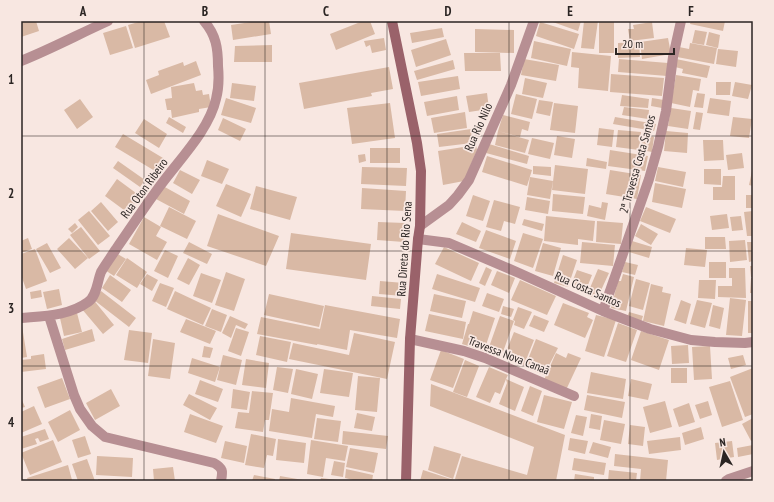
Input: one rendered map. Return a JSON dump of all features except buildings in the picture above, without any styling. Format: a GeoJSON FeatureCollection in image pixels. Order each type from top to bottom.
{"type":"FeatureCollection","features":[{"type":"Feature","properties":{"kind":"main road","name":"Rua Direta do Rio Sena"},"geometry":{"type":"LineString","coordinates":[[392,21],[417,143],[420,171],[420,226],[410,339],[406,481]]}},
{"type":"Feature","properties":{"kind":"street"},"geometry":{"type":"LineString","coordinates":[[21,62],[108,21]]}},
{"type":"Feature","properties":{"kind":"street","name":"Rua Oton Ribeiro"},"geometry":{"type":"LineString","coordinates":[[21,318],[49,316],[73,310],[88,302],[92,298],[101,272],[114,252],[157,189],[202,131],[212,112],[216,99],[219,78],[217,47],[210,28],[204,21]]}},
{"type":"Feature","properties":{"kind":"street","name":"Rua Rio Nilo"},"geometry":{"type":"LineString","coordinates":[[420,226],[449,205],[469,180],[511,84],[534,21]]}},
{"type":"Feature","properties":{"kind":"street","name":"2ª Travessa Costa Santos"},"geometry":{"type":"LineString","coordinates":[[603,311],[649,179],[658,147],[666,111],[673,57],[682,21]]}},
{"type":"Feature","properties":{"kind":"street","name":"Rua Costa Santos"},"geometry":{"type":"LineString","coordinates":[[418,239],[449,242],[603,311],[650,329],[691,340],[745,343],[753,342]]}},
{"type":"Feature","properties":{"kind":"street"},"geometry":{"type":"LineString","coordinates":[[49,316],[74,395],[80,409],[92,426],[105,437],[214,462],[220,466],[222,471],[221,481]]}},
{"type":"Feature","properties":{"kind":"street","name":"Travessa Nova Canaã"},"geometry":{"type":"LineString","coordinates":[[410,339],[464,351],[485,358],[574,396]]}},
{"type":"Feature","properties":{"kind":"street"},"geometry":{"type":"LineString","coordinates":[[726,481],[753,471]]}}]}
